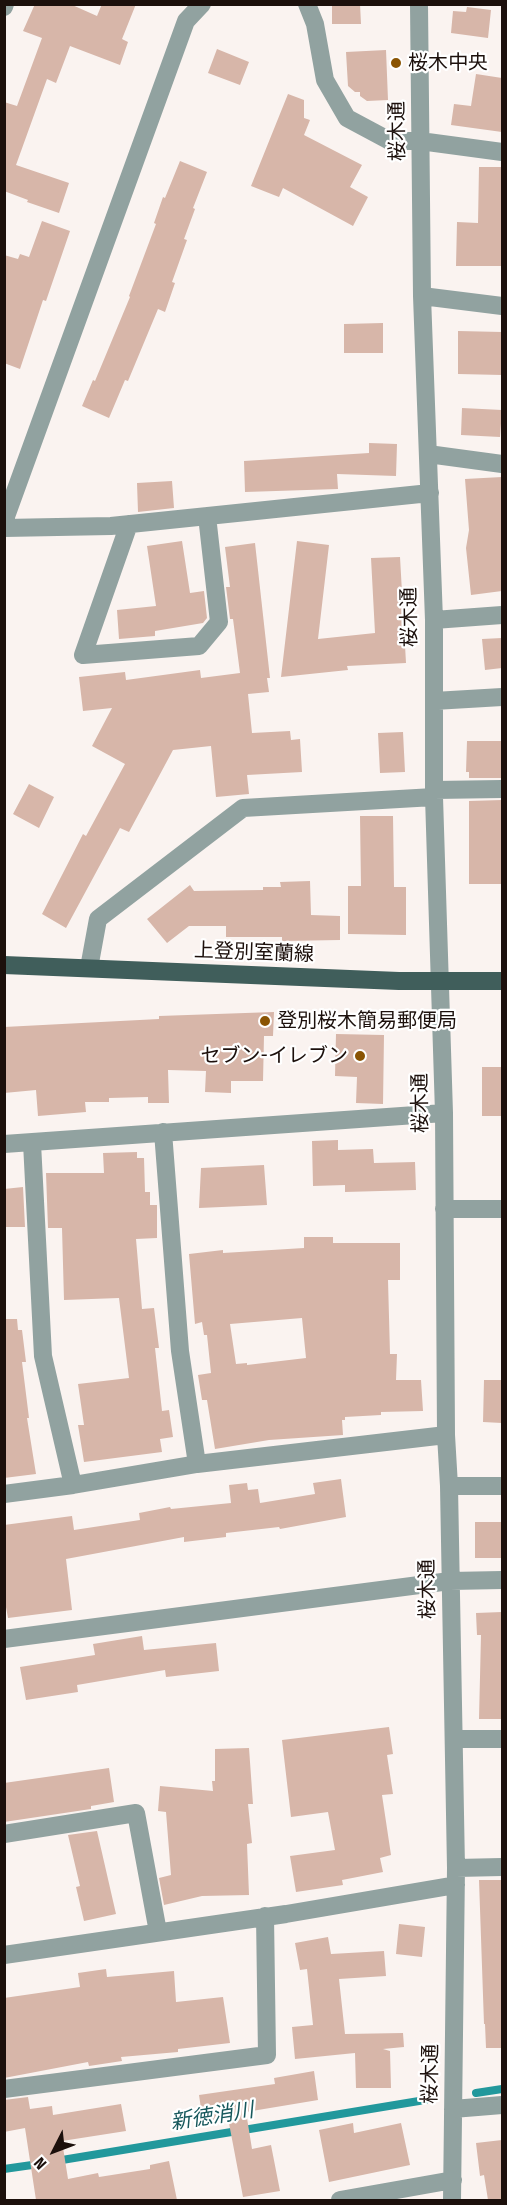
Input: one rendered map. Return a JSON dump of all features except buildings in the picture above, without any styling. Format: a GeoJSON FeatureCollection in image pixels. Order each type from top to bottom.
{"type":"FeatureCollection","features":[{"type":"Feature","properties":{"kind":"main road","name":"上登別室蘭線"},"geometry":{"type":"LineString","coordinates":[[4,965],[441,981],[502,981]]}},
{"type":"Feature","properties":{"kind":"street"},"geometry":{"type":"LineString","coordinates":[[4,522],[186,21],[202,4]]}},
{"type":"Feature","properties":{"kind":"street"},"geometry":{"type":"LineString","coordinates":[[307,4],[315,24],[324,80],[347,118],[390,141],[420,141],[502,152]]}},
{"type":"Feature","properties":{"kind":"street","name":"桜木通"},"geometry":{"type":"LineString","coordinates":[[419,4],[422,296],[434,620],[434,794],[444,1113],[446,1435],[454,1739],[456,1877],[452,2200]]}},
{"type":"Feature","properties":{"kind":"street"},"geometry":{"type":"LineString","coordinates":[[422,296],[502,306]]}},
{"type":"Feature","properties":{"kind":"street"},"geometry":{"type":"LineString","coordinates":[[428,453],[502,464]]}},
{"type":"Feature","properties":{"kind":"street"},"geometry":{"type":"LineString","coordinates":[[4,528],[129,524],[430,493]]}},
{"type":"Feature","properties":{"kind":"street"},"geometry":{"type":"LineString","coordinates":[[129,524],[83,655],[199,645],[219,622],[207,516]]}},
{"type":"Feature","properties":{"kind":"street"},"geometry":{"type":"LineString","coordinates":[[434,620],[502,615]]}},
{"type":"Feature","properties":{"kind":"street"},"geometry":{"type":"LineString","coordinates":[[434,701],[502,697]]}},
{"type":"Feature","properties":{"kind":"street"},"geometry":{"type":"LineString","coordinates":[[89,968],[98,919],[243,808],[502,789]]}},
{"type":"Feature","properties":{"kind":"street"},"geometry":{"type":"LineString","coordinates":[[4,1144],[444,1113]]}},
{"type":"Feature","properties":{"kind":"street"},"geometry":{"type":"LineString","coordinates":[[163,1132],[180,1351],[197,1464]]}},
{"type":"Feature","properties":{"kind":"street"},"geometry":{"type":"LineString","coordinates":[[32,1143],[43,1356],[73,1485]]}},
{"type":"Feature","properties":{"kind":"street"},"geometry":{"type":"LineString","coordinates":[[444,1209],[502,1209]]}},
{"type":"Feature","properties":{"kind":"street"},"geometry":{"type":"LineString","coordinates":[[4,1494],[197,1464],[446,1435]]}},
{"type":"Feature","properties":{"kind":"street"},"geometry":{"type":"LineString","coordinates":[[449,1486],[502,1486]]}},
{"type":"Feature","properties":{"kind":"street"},"geometry":{"type":"LineString","coordinates":[[4,1639],[450,1581],[502,1580]]}},
{"type":"Feature","properties":{"kind":"street"},"geometry":{"type":"LineString","coordinates":[[454,1739],[502,1739]]}},
{"type":"Feature","properties":{"kind":"street"},"geometry":{"type":"LineString","coordinates":[[4,1834],[136,1813],[158,1932]]}},
{"type":"Feature","properties":{"kind":"street"},"geometry":{"type":"LineString","coordinates":[[4,1955],[265,1916],[502,1867]]}},
{"type":"Feature","properties":{"kind":"street"},"geometry":{"type":"LineString","coordinates":[[4,2089],[267,2055],[265,1916]]}},
{"type":"Feature","properties":{"kind":"street"},"geometry":{"type":"LineString","coordinates":[[453,2109],[502,2105]]}},
{"type":"Feature","properties":{"kind":"street"},"geometry":{"type":"LineString","coordinates":[[340,2200],[453,2180]]}},
{"type":"Feature","properties":{"kind":"waterway","name":"新徳消川"},"geometry":{"type":"LineString","coordinates":[[476,2093],[502,2089]]}},
{"type":"Feature","properties":{"kind":"waterway","name":"新徳消川"},"geometry":{"type":"LineString","coordinates":[[56,2161],[425,2100]]}},
{"type":"Feature","properties":{"kind":"waterway","name":"新徳消川"},"geometry":{"type":"LineString","coordinates":[[4,2169],[39,2164]]}},
{"type":"Feature","properties":{"kind":"place","name":"桜木中央"},"geometry":{"type":"Point","coordinates":[396,63]}},
{"type":"Feature","properties":{"kind":"place","name":"登別桜木簡易郵便局"},"geometry":{"type":"Point","coordinates":[265,1021]}},
{"type":"Feature","properties":{"kind":"place","name":"セブン-イレブン"},"geometry":{"type":"Point","coordinates":[360,1056]}}]}
